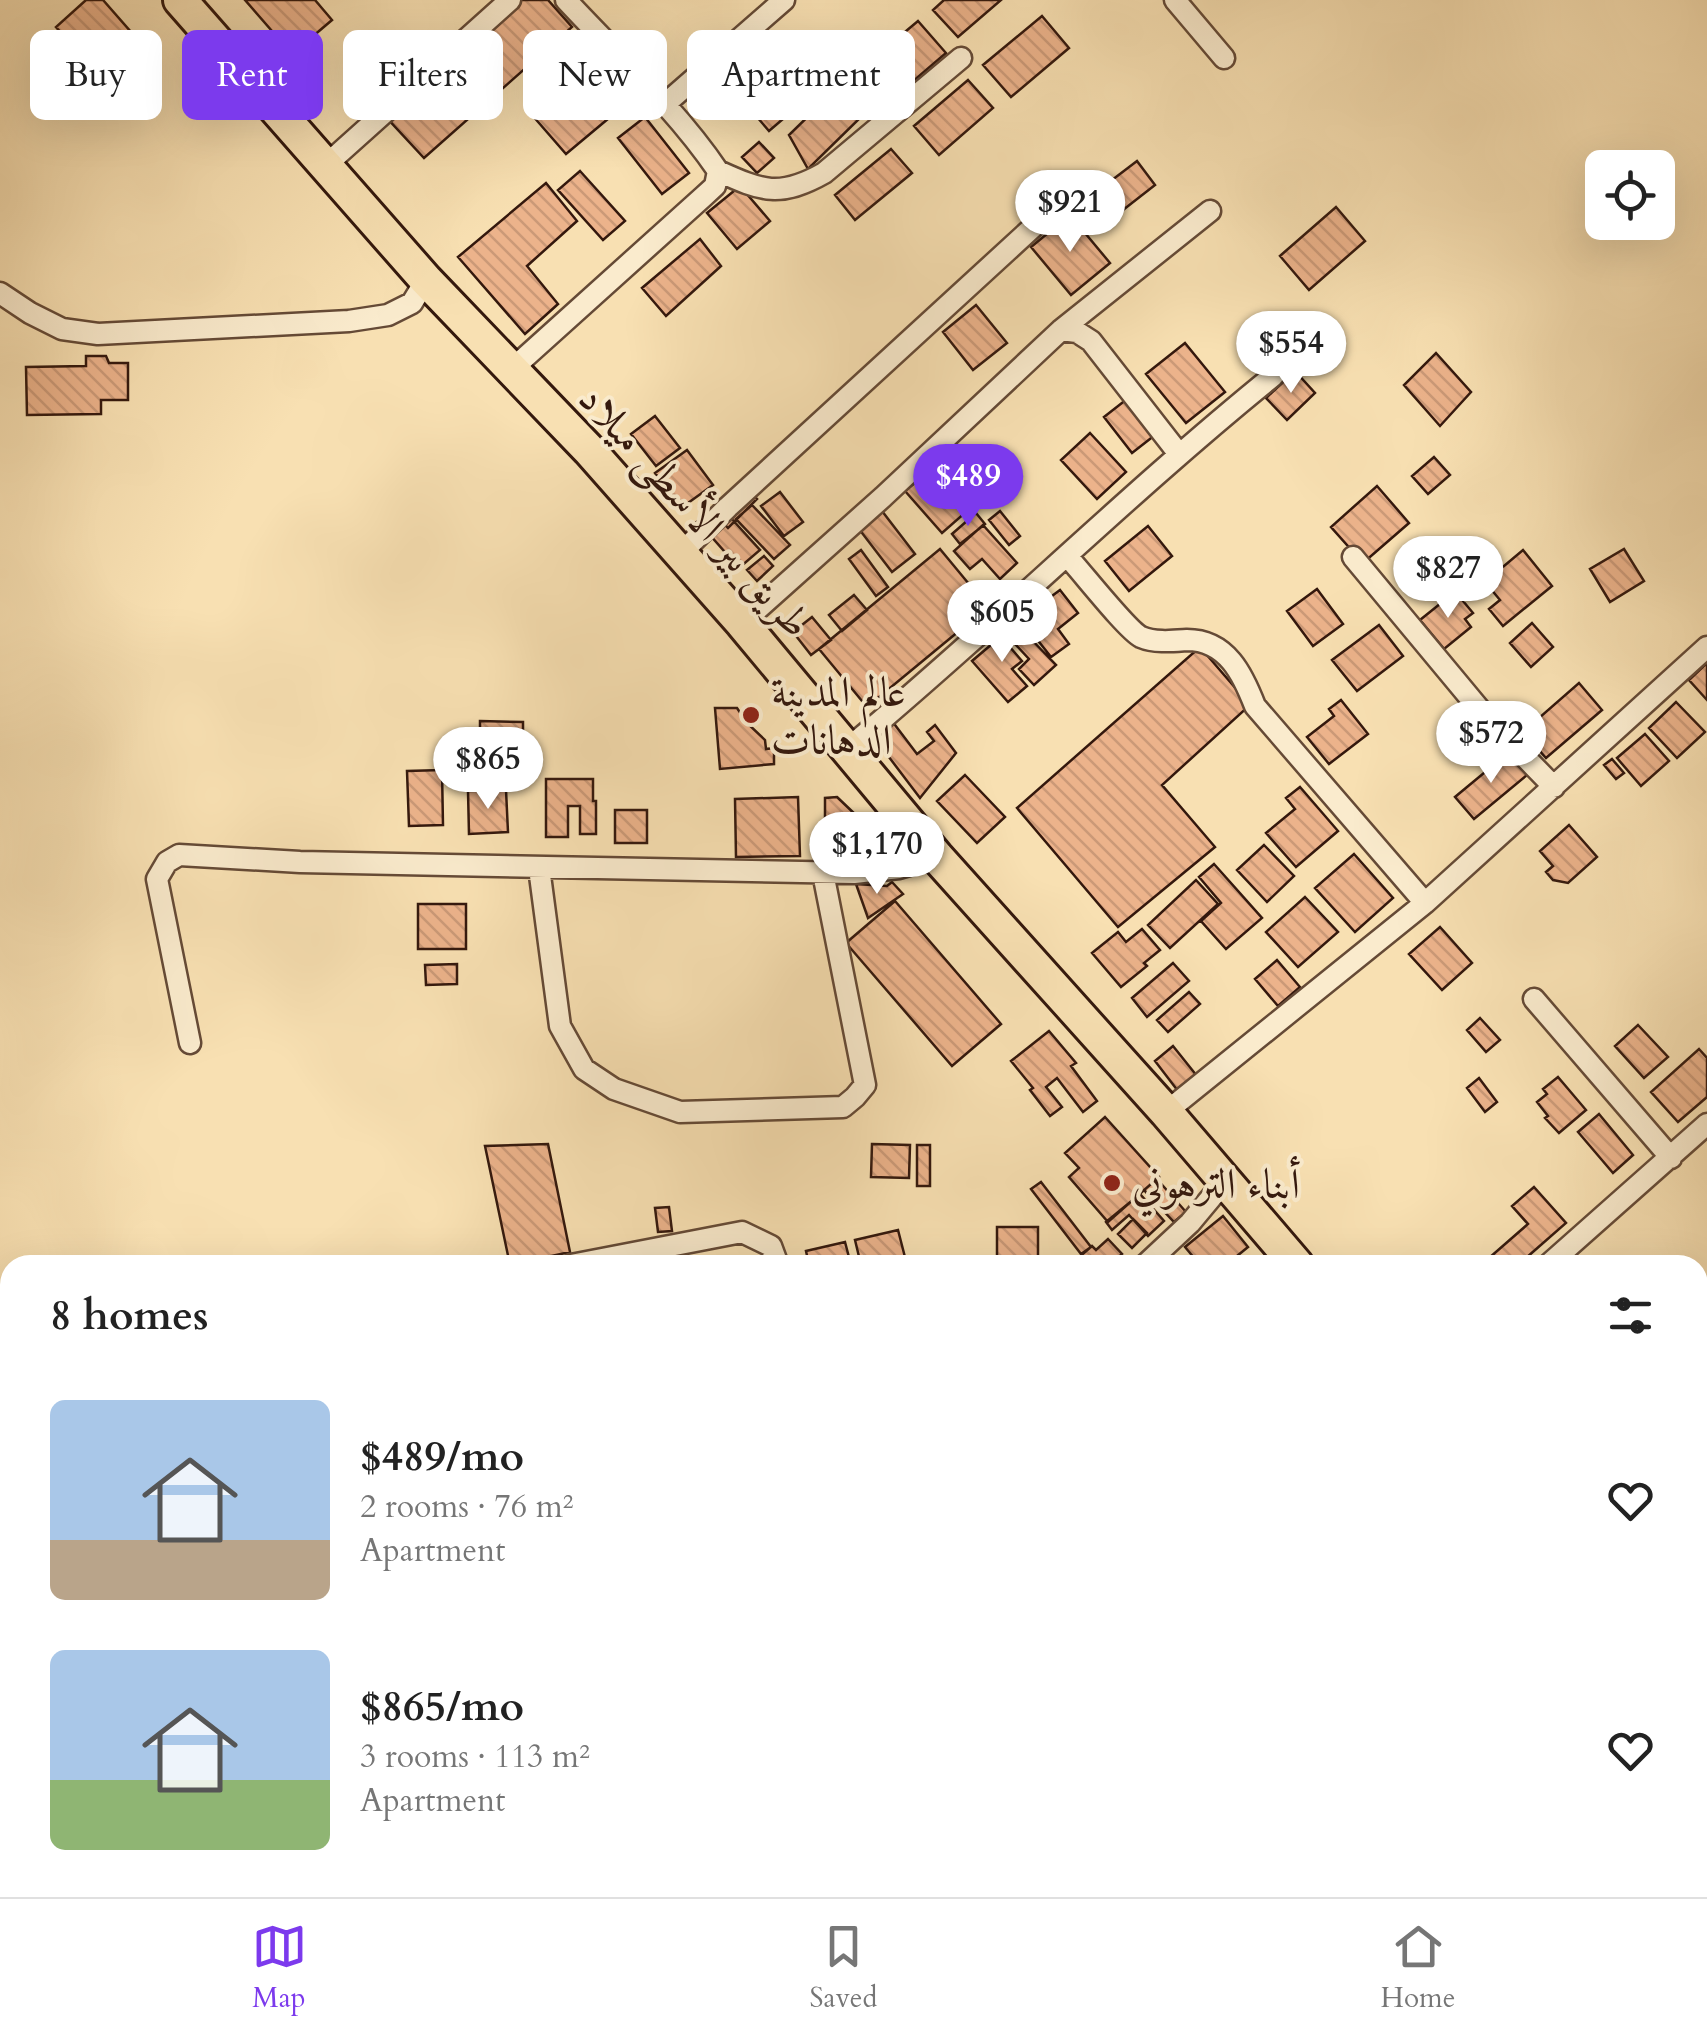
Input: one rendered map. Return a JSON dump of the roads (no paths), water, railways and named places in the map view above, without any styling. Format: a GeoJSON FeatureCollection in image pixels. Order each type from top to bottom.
{"type":"FeatureCollection","features":[{"type":"Feature","properties":{"kind":"main road","name":"طريق بير الأسطى ميلاد"},"geometry":{"type":"LineString","coordinates":[[189,3],[426,280],[589,450],[742,623],[937,857],[1288,1255]]}},
{"type":"Feature","properties":{"kind":"street"},"geometry":{"type":"LineString","coordinates":[[326,165],[510,0]]}},
{"type":"Feature","properties":{"kind":"street"},"geometry":{"type":"LineString","coordinates":[[566,0],[594,30]]}},
{"type":"Feature","properties":{"kind":"street"},"geometry":{"type":"LineString","coordinates":[[667,102],[784,0]]}},
{"type":"Feature","properties":{"kind":"street"},"geometry":{"type":"LineString","coordinates":[[1175,0],[1224,58]]}},
{"type":"Feature","properties":{"kind":"street"},"geometry":{"type":"LineString","coordinates":[[667,108],[718,171],[758,188],[802,186],[824,173],[961,58]]}},
{"type":"Feature","properties":{"kind":"street"},"geometry":{"type":"LineString","coordinates":[[512,369],[704,197],[715,186],[718,171]]}},
{"type":"Feature","properties":{"kind":"street"},"geometry":{"type":"LineString","coordinates":[[742,623],[883,498],[1061,330],[1210,211]]}},
{"type":"Feature","properties":{"kind":"street"},"geometry":{"type":"LineString","coordinates":[[680,554],[1044,217]]}},
{"type":"Feature","properties":{"kind":"street"},"geometry":{"type":"LineString","coordinates":[[0,293],[62,329],[98,334],[349,322],[388,315],[412,303],[426,280]]}},
{"type":"Feature","properties":{"kind":"street"},"geometry":{"type":"LineString","coordinates":[[1061,330],[1077,332],[1091,341],[1179,454]]}},
{"type":"Feature","properties":{"kind":"street"},"geometry":{"type":"LineString","coordinates":[[846,750],[930,680],[1179,454],[1273,376]]}},
{"type":"Feature","properties":{"kind":"street"},"geometry":{"type":"LineString","coordinates":[[1068,556],[1140,636],[1168,642],[1194,640],[1220,650],[1239,669],[1255,706],[1425,904]]}},
{"type":"Feature","properties":{"kind":"street"},"geometry":{"type":"LineString","coordinates":[[1353,556],[1486,717],[1554,786]]}},
{"type":"Feature","properties":{"kind":"street"},"geometry":{"type":"LineString","coordinates":[[1166,1112],[1425,904],[1707,647]]}},
{"type":"Feature","properties":{"kind":"street"},"geometry":{"type":"LineString","coordinates":[[190,1044],[158,879],[167,862],[179,855],[300,862],[823,873],[899,868],[937,857]]}},
{"type":"Feature","properties":{"kind":"street"},"geometry":{"type":"LineString","coordinates":[[539,868],[560,1026],[584,1069],[614,1089],[680,1112],[842,1107],[865,1085],[823,873]]}},
{"type":"Feature","properties":{"kind":"street"},"geometry":{"type":"LineString","coordinates":[[1534,999],[1671,1158]]}},
{"type":"Feature","properties":{"kind":"street"},"geometry":{"type":"LineString","coordinates":[[1559,1255],[1707,1124]]}},
{"type":"Feature","properties":{"kind":"street"},"geometry":{"type":"LineString","coordinates":[[1156,1255],[1190,1224],[1225,1181]]}},
{"type":"Feature","properties":{"kind":"street"},"geometry":{"type":"LineString","coordinates":[[622,1255],[742,1232],[771,1246],[774,1255]]}},
{"type":"Feature","properties":{"kind":"place","name":"عالم المدينة الدهانات"},"geometry":{"type":"Point","coordinates":[751,715]}},
{"type":"Feature","properties":{"kind":"place","name":"أبناء الترهوني"},"geometry":{"type":"Point","coordinates":[1112,1183]}}]}
